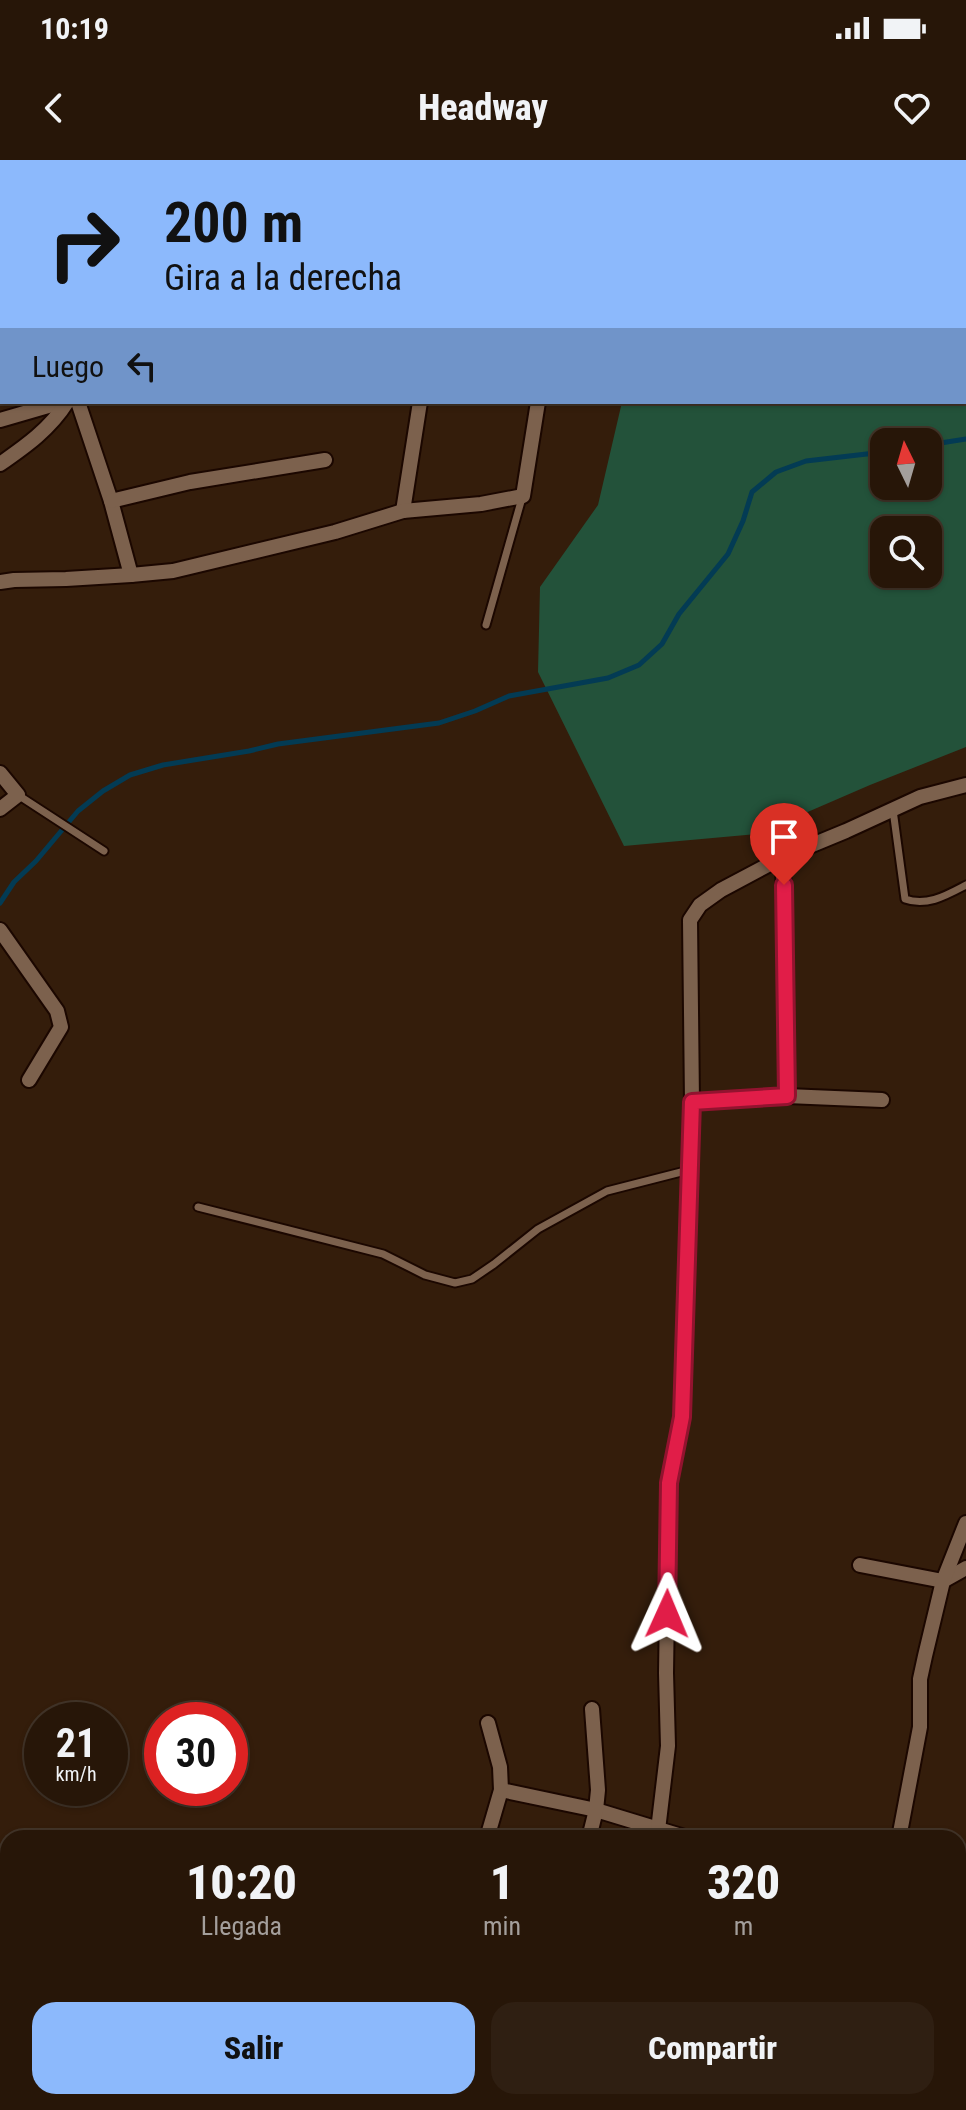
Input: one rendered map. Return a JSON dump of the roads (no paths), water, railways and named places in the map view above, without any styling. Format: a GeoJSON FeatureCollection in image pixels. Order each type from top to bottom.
{"type":"FeatureCollection","features":[{"type":"Feature","properties":{"kind":"street"},"geometry":{"type":"LineString","coordinates":[[0,420],[58,404]]}},
{"type":"Feature","properties":{"kind":"street"},"geometry":{"type":"LineString","coordinates":[[0,464],[29,444],[58,417],[64,404]]}},
{"type":"Feature","properties":{"kind":"street"},"geometry":{"type":"LineString","coordinates":[[79,404],[111,501],[131,575]]}},
{"type":"Feature","properties":{"kind":"street"},"geometry":{"type":"LineString","coordinates":[[403,511],[420,404]]}},
{"type":"Feature","properties":{"kind":"street"},"geometry":{"type":"LineString","coordinates":[[0,582],[173,571],[335,532],[403,511],[481,504],[523,496],[538,404]]}},
{"type":"Feature","properties":{"kind":"street"},"geometry":{"type":"LineString","coordinates":[[111,501],[190,482],[325,460]]}},
{"type":"Feature","properties":{"kind":"street"},"geometry":{"type":"LineString","coordinates":[[0,773],[18,795],[0,809]]}},
{"type":"Feature","properties":{"kind":"street"},"geometry":{"type":"LineString","coordinates":[[501,1790],[596,1810],[658,1830],[668,1746],[669,1483],[682,1417],[692,1102],[690,920],[700,905],[721,890],[783,857],[920,797],[966,785]]}},
{"type":"Feature","properties":{"kind":"street"},"geometry":{"type":"LineString","coordinates":[[783,857],[787,1096]]}},
{"type":"Feature","properties":{"kind":"street"},"geometry":{"type":"LineString","coordinates":[[0,930],[57,1011],[61,1027],[29,1080]]}},
{"type":"Feature","properties":{"kind":"street"},"geometry":{"type":"LineString","coordinates":[[692,1102],[787,1096],[882,1100]]}},
{"type":"Feature","properties":{"kind":"street"},"geometry":{"type":"LineString","coordinates":[[901,1830],[920,1727],[920,1679],[943,1581],[966,1523]]}},
{"type":"Feature","properties":{"kind":"street"},"geometry":{"type":"LineString","coordinates":[[860,1565],[943,1581],[966,1568]]}},
{"type":"Feature","properties":{"kind":"street"},"geometry":{"type":"LineString","coordinates":[[591,1830],[598,1790],[592,1709]]}},
{"type":"Feature","properties":{"kind":"street"},"geometry":{"type":"LineString","coordinates":[[488,1723],[500,1767],[501,1790],[489,1830]]}},
{"type":"Feature","properties":{"kind":"lane"},"geometry":{"type":"LineString","coordinates":[[486,625],[523,496]]}},
{"type":"Feature","properties":{"kind":"lane"},"geometry":{"type":"LineString","coordinates":[[18,795],[104,851]]}},
{"type":"Feature","properties":{"kind":"lane"},"geometry":{"type":"LineString","coordinates":[[893,810],[905,899],[917,903],[940,898],[966,885]]}},
{"type":"Feature","properties":{"kind":"lane"},"geometry":{"type":"LineString","coordinates":[[198,1207],[383,1254],[425,1275],[455,1283],[472,1279],[538,1229],[607,1191],[689,1170]]}},
{"type":"Feature","properties":{"kind":"waterway"},"geometry":{"type":"LineString","coordinates":[[942,443],[966,439]]}},
{"type":"Feature","properties":{"kind":"waterway"},"geometry":{"type":"LineString","coordinates":[[0,903],[14,882],[78,811],[130,775],[163,765],[278,744],[439,723],[509,696],[608,678],[639,665],[662,644],[679,614],[728,554],[752,492],[776,472],[806,461],[870,454]]}}]}
